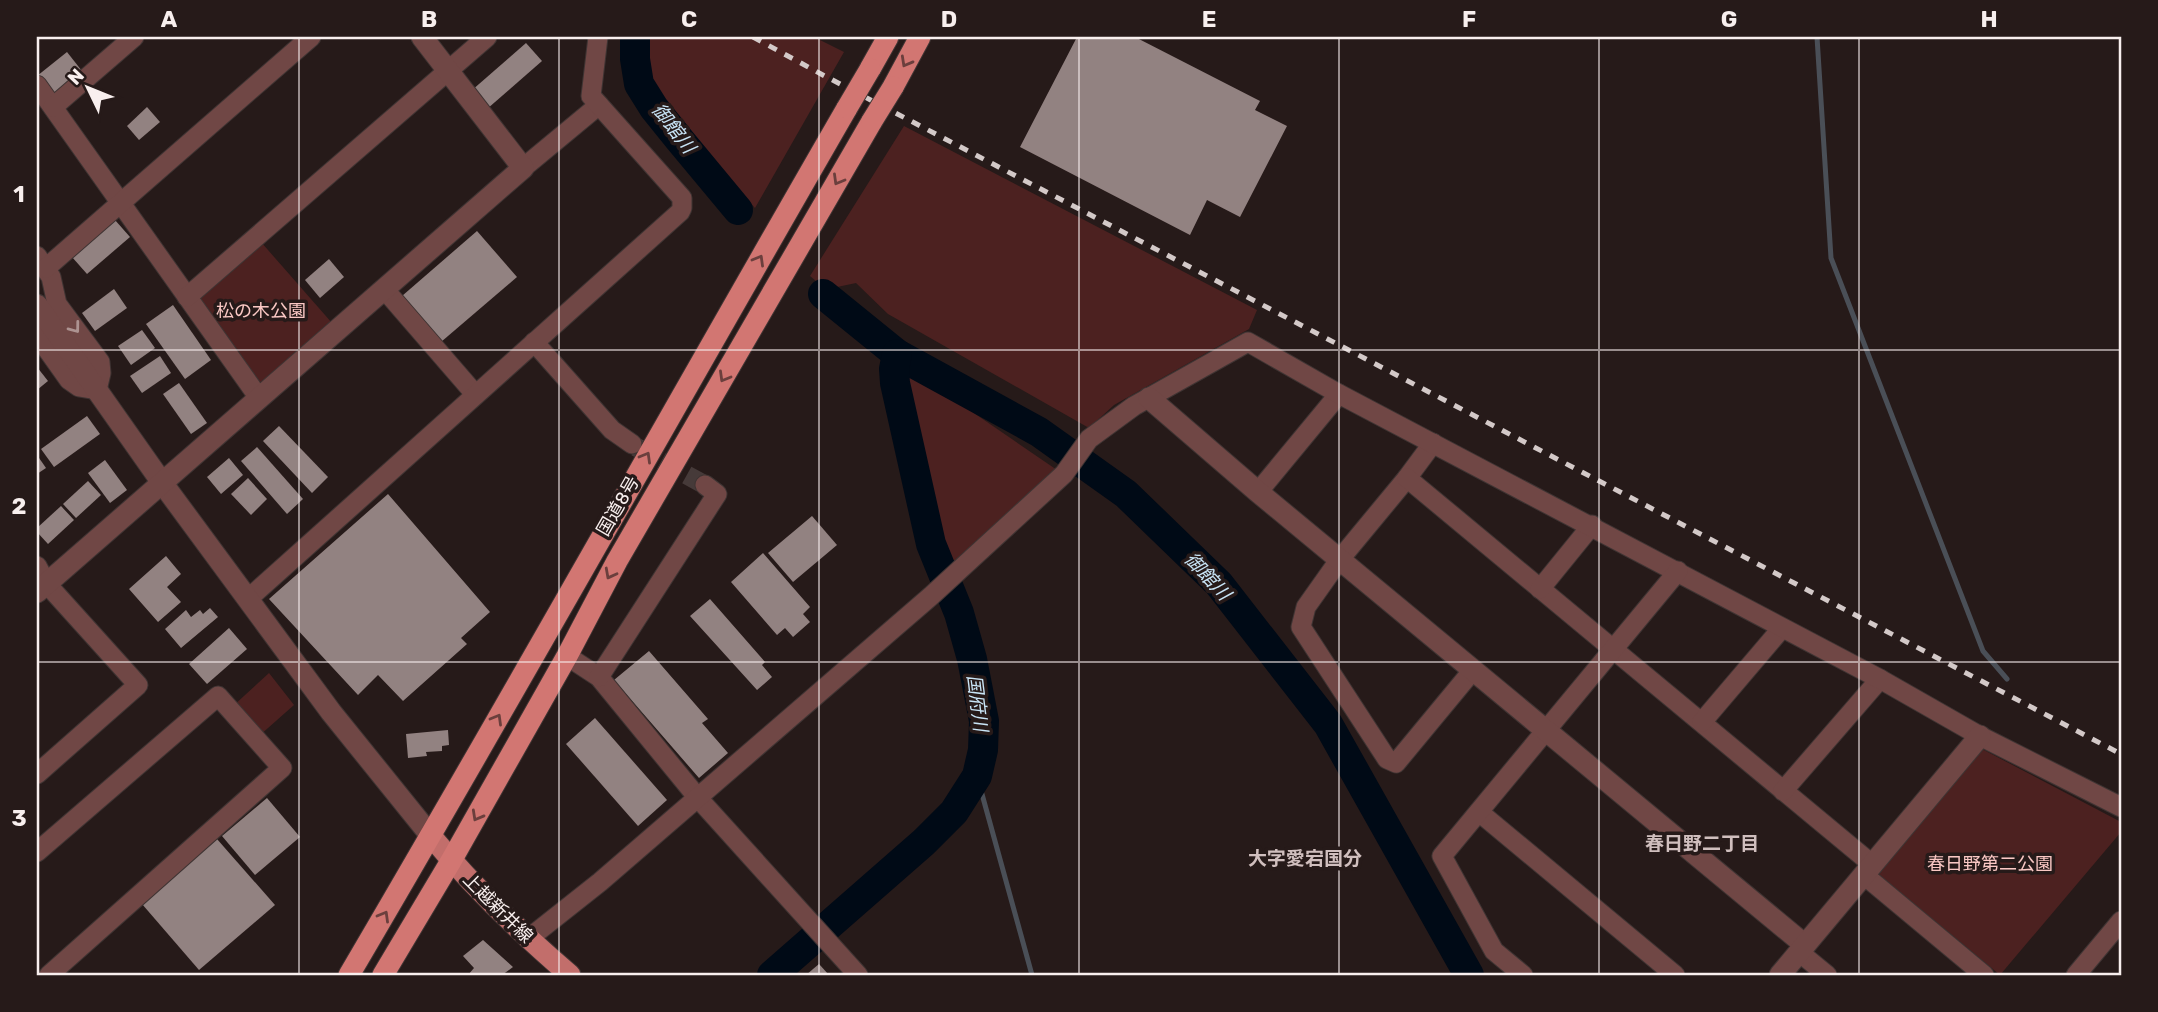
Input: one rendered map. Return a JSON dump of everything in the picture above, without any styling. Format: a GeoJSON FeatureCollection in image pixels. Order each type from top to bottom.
{"type":"FeatureCollection","features":[{"type":"Feature","properties":{"kind":"highway","name":"国道8号"},"geometry":{"type":"LineString","coordinates":[[349,975],[888,37]]}},
{"type":"Feature","properties":{"kind":"highway","name":"国道8号"},"geometry":{"type":"LineString","coordinates":[[383,975],[567,656],[617,561],[920,37]]}},
{"type":"Feature","properties":{"kind":"main road","name":"上越新井線"},"geometry":{"type":"LineString","coordinates":[[431,836],[451,861],[528,939],[570,975]]}},
{"type":"Feature","properties":{"kind":"street"},"geometry":{"type":"LineString","coordinates":[[53,107],[134,37]]}},
{"type":"Feature","properties":{"kind":"street"},"geometry":{"type":"LineString","coordinates":[[97,390],[101,373],[100,362],[57,304],[51,277],[41,262],[120,203],[311,37]]}},
{"type":"Feature","properties":{"kind":"street"},"geometry":{"type":"LineString","coordinates":[[422,37],[523,169]]}},
{"type":"Feature","properties":{"kind":"street"},"geometry":{"type":"LineString","coordinates":[[187,297],[487,37]]}},
{"type":"Feature","properties":{"kind":"street"},"geometry":{"type":"LineString","coordinates":[[248,600],[677,216],[682,208],[679,194],[591,96],[598,37]]}},
{"type":"Feature","properties":{"kind":"street"},"geometry":{"type":"LineString","coordinates":[[37,85],[259,398]]}},
{"type":"Feature","properties":{"kind":"street"},"geometry":{"type":"LineString","coordinates":[[37,774],[138,685],[40,580],[163,484],[599,105]]}},
{"type":"Feature","properties":{"kind":"street"},"geometry":{"type":"LineString","coordinates":[[385,290],[475,394]]}},
{"type":"Feature","properties":{"kind":"street"},"geometry":{"type":"LineString","coordinates":[[37,305],[163,484],[331,712],[431,836]]}},
{"type":"Feature","properties":{"kind":"street"},"geometry":{"type":"LineString","coordinates":[[37,335],[69,380],[79,387],[97,390]]}},
{"type":"Feature","properties":{"kind":"street"},"geometry":{"type":"LineString","coordinates":[[534,342],[612,430],[632,444]]}},
{"type":"Feature","properties":{"kind":"street"},"geometry":{"type":"LineString","coordinates":[[528,939],[600,882],[958,572],[1064,474],[1089,439],[1117,416],[1248,342],[1339,394],[1880,678],[1980,736],[2121,807]]}},
{"type":"Feature","properties":{"kind":"street"},"geometry":{"type":"LineString","coordinates":[[1258,492],[1339,394]]}},
{"type":"Feature","properties":{"kind":"street"},"geometry":{"type":"LineString","coordinates":[[1149,398],[1802,949],[1827,975]]}},
{"type":"Feature","properties":{"kind":"street"},"geometry":{"type":"LineString","coordinates":[[1433,443],[1339,559],[1306,607],[1301,626],[1387,759],[1396,763],[1473,670]]}},
{"type":"Feature","properties":{"kind":"street"},"geometry":{"type":"LineString","coordinates":[[1407,478],[1783,791],[1984,975]]}},
{"type":"Feature","properties":{"kind":"street"},"geometry":{"type":"LineString","coordinates":[[599,677],[717,494],[705,485]]}},
{"type":"Feature","properties":{"kind":"street"},"geometry":{"type":"LineString","coordinates":[[1540,589],[1592,525]]}},
{"type":"Feature","properties":{"kind":"street"},"geometry":{"type":"LineString","coordinates":[[1522,975],[1494,951],[1442,856],[1678,571]]}},
{"type":"Feature","properties":{"kind":"street"},"geometry":{"type":"LineString","coordinates":[[1702,722],[1782,628]]}},
{"type":"Feature","properties":{"kind":"street"},"geometry":{"type":"LineString","coordinates":[[567,656],[599,677],[698,798],[858,975]]}},
{"type":"Feature","properties":{"kind":"street"},"geometry":{"type":"LineString","coordinates":[[1783,791],[1880,678]]}},
{"type":"Feature","properties":{"kind":"street"},"geometry":{"type":"LineString","coordinates":[[37,851],[218,696],[282,768],[49,975]]}},
{"type":"Feature","properties":{"kind":"street"},"geometry":{"type":"LineString","coordinates":[[1780,975],[1980,736]]}},
{"type":"Feature","properties":{"kind":"street"},"geometry":{"type":"LineString","coordinates":[[1479,812],[1675,975]]}},
{"type":"Feature","properties":{"kind":"street"},"geometry":{"type":"LineString","coordinates":[[2076,975],[2121,921]]}},
{"type":"Feature","properties":{"kind":"green space"},"geometry":{"type":"Polygon","coordinates":[[[644,37],[814,37],[844,52],[755,208],[690,137],[651,85],[643,48],[644,37]]]}},
{"type":"Feature","properties":{"kind":"green space"},"geometry":{"type":"Polygon","coordinates":[[[904,126],[1257,310],[1249,329],[1114,405],[1089,428],[888,314],[856,283],[837,287],[829,292],[810,276],[904,126]]]}},
{"type":"Feature","properties":{"kind":"green space","name":"松の木公園"},"geometry":{"type":"Polygon","coordinates":[[[261,242],[332,323],[259,386],[197,299],[261,242]]]}},
{"type":"Feature","properties":{"kind":"green space"},"geometry":{"type":"Polygon","coordinates":[[[914,372],[1057,470],[949,568],[903,396],[902,384],[906,376],[914,372]]]}},
{"type":"Feature","properties":{"kind":"green space"},"geometry":{"type":"Polygon","coordinates":[[[269,673],[294,705],[259,736],[233,706],[269,673]]]}},
{"type":"Feature","properties":{"kind":"green space","name":"春日野第二公園"},"geometry":{"type":"Polygon","coordinates":[[[1982,749],[2121,822],[2121,832],[2000,975],[1878,874],[1982,749]]]}},
{"type":"Feature","properties":{"kind":"building"},"geometry":{"type":"Polygon","coordinates":[[[1077,37],[1135,37],[1260,101],[1255,110],[1287,126],[1240,217],[1207,200],[1190,235],[1020,147],[1077,37]]]}},
{"type":"Feature","properties":{"kind":"building"},"geometry":{"type":"Polygon","coordinates":[[[526,43],[542,61],[487,109],[471,91],[526,43]]]}},
{"type":"Feature","properties":{"kind":"building"},"geometry":{"type":"Polygon","coordinates":[[[67,52],[82,71],[53,95],[37,76],[67,52]]]}},
{"type":"Feature","properties":{"kind":"building"},"geometry":{"type":"Polygon","coordinates":[[[147,107],[160,122],[139,140],[127,126],[147,107]]]}},
{"type":"Feature","properties":{"kind":"building"},"geometry":{"type":"Polygon","coordinates":[[[115,220],[130,237],[87,274],[72,257],[115,220]]]}},
{"type":"Feature","properties":{"kind":"building"},"geometry":{"type":"Polygon","coordinates":[[[477,231],[517,277],[441,342],[402,296],[477,231]]]}},
{"type":"Feature","properties":{"kind":"building"},"geometry":{"type":"Polygon","coordinates":[[[329,259],[344,277],[320,298],[305,280],[329,259]]]}},
{"type":"Feature","properties":{"kind":"building"},"geometry":{"type":"Polygon","coordinates":[[[114,289],[127,308],[95,331],[82,313],[114,289]]]}},
{"type":"Feature","properties":{"kind":"building"},"geometry":{"type":"Polygon","coordinates":[[[173,305],[211,360],[185,379],[146,324],[173,305]]]}},
{"type":"Feature","properties":{"kind":"building"},"geometry":{"type":"Polygon","coordinates":[[[142,330],[155,348],[131,365],[118,346],[142,330]]]}},
{"type":"Feature","properties":{"kind":"building"},"geometry":{"type":"Polygon","coordinates":[[[160,356],[171,373],[142,393],[130,376],[160,356]]]}},
{"type":"Feature","properties":{"kind":"building"},"geometry":{"type":"Polygon","coordinates":[[[37,367],[48,381],[37,390],[37,367]]]}},
{"type":"Feature","properties":{"kind":"building"},"geometry":{"type":"Polygon","coordinates":[[[179,383],[207,423],[191,434],[163,394],[179,383]]]}},
{"type":"Feature","properties":{"kind":"building"},"geometry":{"type":"Polygon","coordinates":[[[87,416],[100,434],[54,467],[41,449],[87,416]]]}},
{"type":"Feature","properties":{"kind":"building"},"geometry":{"type":"Polygon","coordinates":[[[279,426],[328,477],[312,493],[263,441],[279,426]]]}},
{"type":"Feature","properties":{"kind":"building"},"geometry":{"type":"Polygon","coordinates":[[[257,447],[303,499],[287,514],[241,461],[257,447]]]}},
{"type":"Feature","properties":{"kind":"building"},"geometry":{"type":"Polygon","coordinates":[[[37,455],[46,468],[37,474],[37,455]]]}},
{"type":"Feature","properties":{"kind":"building"},"geometry":{"type":"Polygon","coordinates":[[[229,458],[243,475],[221,494],[207,477],[229,458]]]}},
{"type":"Feature","properties":{"kind":"building"},"geometry":{"type":"Polygon","coordinates":[[[105,460],[127,490],[110,503],[88,473],[105,460]]]}},
{"type":"Feature","properties":{"kind":"building"},"geometry":{"type":"Polygon","coordinates":[[[248,478],[267,499],[251,515],[231,494],[248,478]]]}},
{"type":"Feature","properties":{"kind":"building"},"geometry":{"type":"Polygon","coordinates":[[[88,481],[101,495],[76,518],[63,504],[88,481]]]}},
{"type":"Feature","properties":{"kind":"building"},"geometry":{"type":"Polygon","coordinates":[[[388,494],[490,612],[461,638],[467,644],[403,701],[378,675],[358,695],[269,599],[388,494]]]}},
{"type":"Feature","properties":{"kind":"building"},"geometry":{"type":"Polygon","coordinates":[[[61,506],[74,520],[48,544],[37,532],[37,528],[61,506]]]}},
{"type":"Feature","properties":{"kind":"building"},"geometry":{"type":"Polygon","coordinates":[[[812,516],[837,545],[793,582],[768,553],[812,516]]]}},
{"type":"Feature","properties":{"kind":"building"},"geometry":{"type":"Polygon","coordinates":[[[763,553],[810,607],[803,614],[810,622],[793,637],[785,628],[777,635],[731,582],[763,553]]]}},
{"type":"Feature","properties":{"kind":"building"},"geometry":{"type":"Polygon","coordinates":[[[166,556],[181,574],[167,587],[181,602],[158,622],[129,589],[166,556]]]}},
{"type":"Feature","properties":{"kind":"building"},"geometry":{"type":"Polygon","coordinates":[[[710,599],[765,662],[762,665],[772,677],[757,690],[690,616],[710,599]]]}},
{"type":"Feature","properties":{"kind":"building"},"geometry":{"type":"Polygon","coordinates":[[[210,608],[218,617],[181,648],[165,629],[186,610],[191,617],[200,610],[203,614],[210,608]]]}},
{"type":"Feature","properties":{"kind":"building"},"geometry":{"type":"Polygon","coordinates":[[[229,628],[247,649],[207,684],[189,664],[229,628]]]}},
{"type":"Feature","properties":{"kind":"building"},"geometry":{"type":"Polygon","coordinates":[[[649,651],[708,719],[702,723],[728,753],[699,778],[614,680],[649,651]]]}},
{"type":"Feature","properties":{"kind":"building"},"geometry":{"type":"Polygon","coordinates":[[[595,718],[667,800],[638,826],[566,744],[595,718]]]}},
{"type":"Feature","properties":{"kind":"building"},"geometry":{"type":"Polygon","coordinates":[[[448,730],[449,745],[442,746],[442,751],[426,752],[427,756],[408,758],[406,734],[448,730]]]}},
{"type":"Feature","properties":{"kind":"building"},"geometry":{"type":"Polygon","coordinates":[[[267,798],[300,837],[255,875],[222,836],[267,798]]]}},
{"type":"Feature","properties":{"kind":"building"},"geometry":{"type":"Polygon","coordinates":[[[217,839],[275,905],[199,970],[142,904],[217,839]]]}},
{"type":"Feature","properties":{"kind":"building"},"geometry":{"type":"Polygon","coordinates":[[[483,940],[513,967],[502,975],[468,975],[474,968],[463,956],[483,940]]]}},
{"type":"Feature","properties":{"kind":"building"},"geometry":{"type":"Polygon","coordinates":[[[819,964],[829,975],[806,975],[819,964]]]}},
{"type":"Feature","properties":{"kind":"waterway","name":"御館川"},"geometry":{"type":"LineString","coordinates":[[635,37],[639,84],[654,108],[738,210]]}},
{"type":"Feature","properties":{"kind":"waterway"},"geometry":{"type":"LineString","coordinates":[[1817,37],[1831,258],[1983,651],[2007,679]]}},
{"type":"Feature","properties":{"kind":"waterway","name":"御館川"},"geometry":{"type":"LineString","coordinates":[[823,294],[897,354],[1039,432],[1126,494],[1219,584],[1328,724],[1469,975]]}},
{"type":"Feature","properties":{"kind":"waterway","name":"国府川"},"geometry":{"type":"LineString","coordinates":[[772,975],[924,842],[954,812],[977,776],[983,750],[984,721],[972,659],[959,613],[931,544],[895,383],[897,354]]}},
{"type":"Feature","properties":{"kind":"waterway"},"geometry":{"type":"LineString","coordinates":[[977,776],[1032,975]]}},
{"type":"Feature","properties":{"kind":"tunnel"},"geometry":{"type":"LineString","coordinates":[[636,447],[705,485]]}},
{"type":"Feature","properties":{"kind":"railway"},"geometry":{"type":"LineString","coordinates":[[753,37],[2121,754]]}},
{"type":"Feature","properties":{"kind":"district","name":"春日野二丁目"},"geometry":{"type":"Point","coordinates":[1702,843]}},
{"type":"Feature","properties":{"kind":"district","name":"大字愛宕国分"},"geometry":{"type":"Point","coordinates":[1305,858]}}]}
